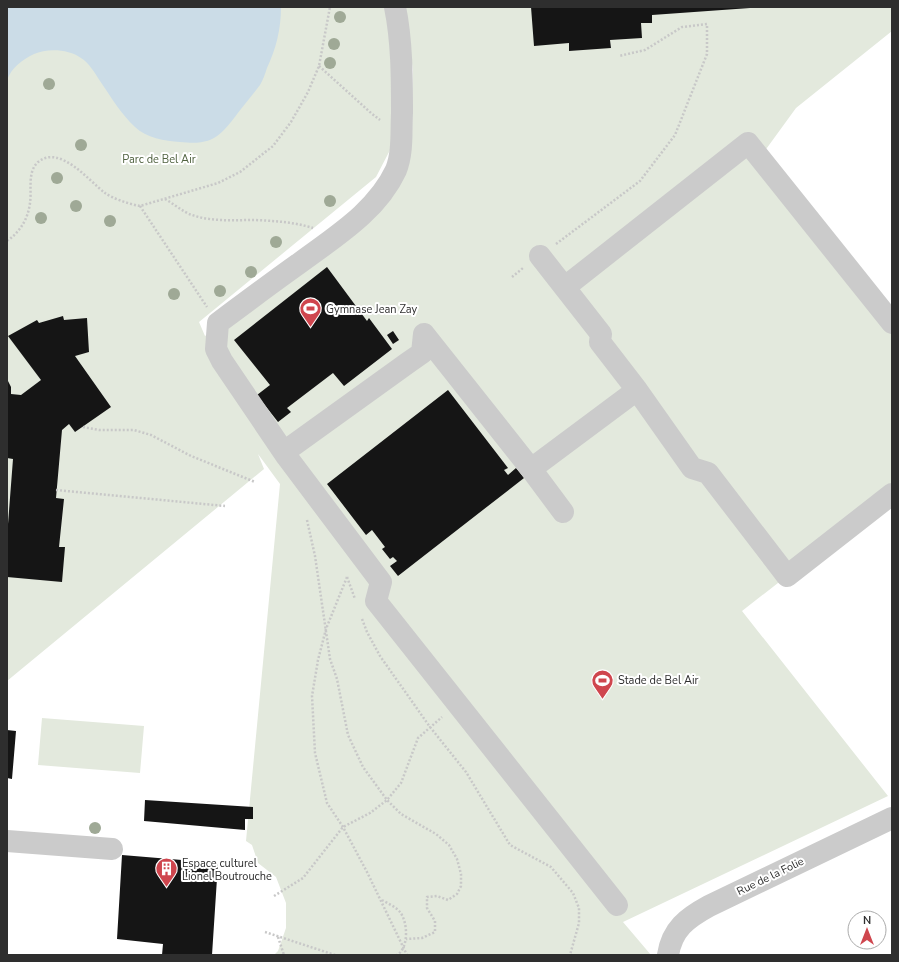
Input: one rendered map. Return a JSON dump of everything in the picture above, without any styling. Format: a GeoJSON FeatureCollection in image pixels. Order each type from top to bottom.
{"type":"FeatureCollection","features":[{"type":"Feature","properties":{"kind":"street"},"geometry":{"type":"LineString","coordinates":[[395,7],[398,20],[400,52],[402,129],[401,150],[396,169],[388,185],[374,203],[347,228],[218,323],[216,349],[222,361],[284,452],[381,582],[376,601],[617,906]]}},
{"type":"Feature","properties":{"kind":"street"},"geometry":{"type":"LineString","coordinates":[[565,287],[748,143],[892,323]]}},
{"type":"Feature","properties":{"kind":"street"},"geometry":{"type":"LineString","coordinates":[[540,256],[601,334],[600,342],[637,390],[692,468],[708,473],[787,576],[892,494]]}},
{"type":"Feature","properties":{"kind":"street"},"geometry":{"type":"LineString","coordinates":[[284,452],[422,353],[424,334],[531,469],[563,512]]}},
{"type":"Feature","properties":{"kind":"street"},"geometry":{"type":"LineString","coordinates":[[531,469],[637,390]]}},
{"type":"Feature","properties":{"kind":"street","name":"Rue de la Folie"},"geometry":{"type":"LineString","coordinates":[[668,955],[669,947],[677,930],[692,915],[892,818]]}},
{"type":"Feature","properties":{"kind":"street"},"geometry":{"type":"LineString","coordinates":[[7,841],[112,849]]}},
{"type":"Feature","properties":{"kind":"path"},"geometry":{"type":"LineString","coordinates":[[7,241],[16,235],[26,221],[30,203],[31,175],[34,166],[40,161],[49,158],[59,158],[69,162],[107,194],[140,206],[218,183],[240,172],[273,146],[294,116],[308,92],[319,66],[330,7]]}},
{"type":"Feature","properties":{"kind":"path"},"geometry":{"type":"LineString","coordinates":[[512,277],[640,181],[675,135],[706,54],[706,24],[682,26],[646,50],[619,56]]}},
{"type":"Feature","properties":{"kind":"path"},"geometry":{"type":"LineString","coordinates":[[319,66],[371,114],[386,123],[402,129]]}},
{"type":"Feature","properties":{"kind":"path"},"geometry":{"type":"LineString","coordinates":[[165,199],[190,215],[228,220],[298,224],[312,228],[332,239]]}},
{"type":"Feature","properties":{"kind":"path"},"geometry":{"type":"LineString","coordinates":[[140,206],[218,323]]}},
{"type":"Feature","properties":{"kind":"path"},"geometry":{"type":"LineString","coordinates":[[83,427],[99,430],[134,430],[150,435],[191,456],[255,482]]}},
{"type":"Feature","properties":{"kind":"path"},"geometry":{"type":"LineString","coordinates":[[56,490],[225,506]]}},
{"type":"Feature","properties":{"kind":"path"},"geometry":{"type":"LineString","coordinates":[[323,505],[306,518],[315,556],[330,659],[337,679],[348,735],[363,767],[387,800],[401,814],[436,834],[449,845],[457,859],[461,874],[461,886],[457,894],[448,900],[437,896],[427,897],[427,908],[435,921],[435,932],[422,938],[406,939]]}},
{"type":"Feature","properties":{"kind":"path"},"geometry":{"type":"LineString","coordinates":[[362,558],[350,570],[326,629],[318,660],[312,696],[315,753],[327,803],[343,827],[381,900],[407,955]]}},
{"type":"Feature","properties":{"kind":"path"},"geometry":{"type":"LineString","coordinates":[[347,577],[357,605]]}},
{"type":"Feature","properties":{"kind":"path"},"geometry":{"type":"LineString","coordinates":[[362,618],[367,632],[380,656],[430,727],[466,772],[510,845],[551,868],[573,893],[579,908],[579,923],[570,955]]}},
{"type":"Feature","properties":{"kind":"path"},"geometry":{"type":"LineString","coordinates":[[274,896],[302,878],[343,827],[370,813],[387,800],[401,783],[418,738],[458,704]]}},
{"type":"Feature","properties":{"kind":"path"},"geometry":{"type":"LineString","coordinates":[[381,900],[400,913],[406,925],[406,939],[400,953],[397,955]]}},
{"type":"Feature","properties":{"kind":"path"},"geometry":{"type":"LineString","coordinates":[[265,932],[335,955]]}},
{"type":"Feature","properties":{"kind":"path"},"geometry":{"type":"LineString","coordinates":[[278,936],[284,955]]}},
{"type":"Feature","properties":{"kind":"green space","name":"Parc de Bel Air"},"geometry":{"type":"Polygon","coordinates":[[[7,7],[393,7],[401,129],[376,177],[199,322],[205,336],[371,220],[412,139],[413,70],[404,7],[892,7],[892,31],[796,108],[759,159],[892,324],[892,494],[742,611],[888,796],[623,922],[651,955],[274,955],[278,951],[286,928],[286,903],[276,877],[258,863],[252,845],[246,841],[280,484],[258,454],[264,469],[7,681],[7,7]]]}},
{"type":"Feature","properties":{"kind":"green space"},"geometry":{"type":"Polygon","coordinates":[[[42,718],[144,726],[140,773],[38,765],[42,718]]]}},
{"type":"Feature","properties":{"kind":"water"},"geometry":{"type":"Polygon","coordinates":[[[7,7],[281,7],[279,31],[273,54],[260,85],[222,132],[209,140],[192,143],[162,140],[139,131],[121,111],[89,65],[76,55],[58,50],[39,52],[18,64],[7,80],[7,7]]]}},
{"type":"Feature","properties":{"kind":"building"},"geometry":{"type":"Polygon","coordinates":[[[531,7],[750,8],[652,15],[652,23],[641,23],[642,38],[610,40],[611,48],[569,51],[569,43],[534,46],[531,7]]]}},
{"type":"Feature","properties":{"kind":"building","name":"Gymnase Jean Zay"},"geometry":{"type":"Polygon","coordinates":[[[327,267],[367,321],[369,318],[392,349],[344,386],[333,373],[287,408],[291,412],[278,422],[257,395],[270,385],[234,340],[327,267]]]}},
{"type":"Feature","properties":{"kind":"building"},"geometry":{"type":"Polygon","coordinates":[[[63,316],[64,320],[87,318],[89,352],[75,356],[111,407],[75,432],[69,424],[62,430],[56,498],[64,499],[59,547],[65,547],[62,582],[7,577],[7,537],[13,459],[7,458],[7,379],[11,387],[11,394],[21,395],[41,380],[8,336],[37,320],[39,323],[63,316]]]}},
{"type":"Feature","properties":{"kind":"building"},"geometry":{"type":"Polygon","coordinates":[[[393,331],[399,340],[393,344],[387,335],[393,331]]]}},
{"type":"Feature","properties":{"kind":"building"},"geometry":{"type":"Polygon","coordinates":[[[448,390],[508,468],[504,470],[508,475],[516,468],[524,478],[398,576],[390,566],[397,561],[393,557],[390,559],[382,549],[385,547],[372,530],[366,535],[327,484],[448,390]]]}},
{"type":"Feature","properties":{"kind":"building"},"geometry":{"type":"Polygon","coordinates":[[[7,730],[16,731],[12,779],[7,778],[7,730]]]}},
{"type":"Feature","properties":{"kind":"building"},"geometry":{"type":"Polygon","coordinates":[[[145,800],[253,807],[253,819],[245,819],[245,830],[144,821],[145,800]]]}},
{"type":"Feature","properties":{"kind":"building","name":"Espace culturel Lionel Boutrouche"},"geometry":{"type":"Polygon","coordinates":[[[122,855],[218,863],[212,955],[162,955],[163,944],[117,939],[122,855]]]}},
{"type":"Feature","properties":{"kind":"place","name":"Gymnase Jean Zay"},"geometry":{"type":"Point","coordinates":[310,328]}},
{"type":"Feature","properties":{"kind":"place","name":"Stade de Bel Air"},"geometry":{"type":"Point","coordinates":[602,700]}},
{"type":"Feature","properties":{"kind":"place","name":"Espace culturel Lionel Boutrouche"},"geometry":{"type":"Point","coordinates":[166,888]}}]}
